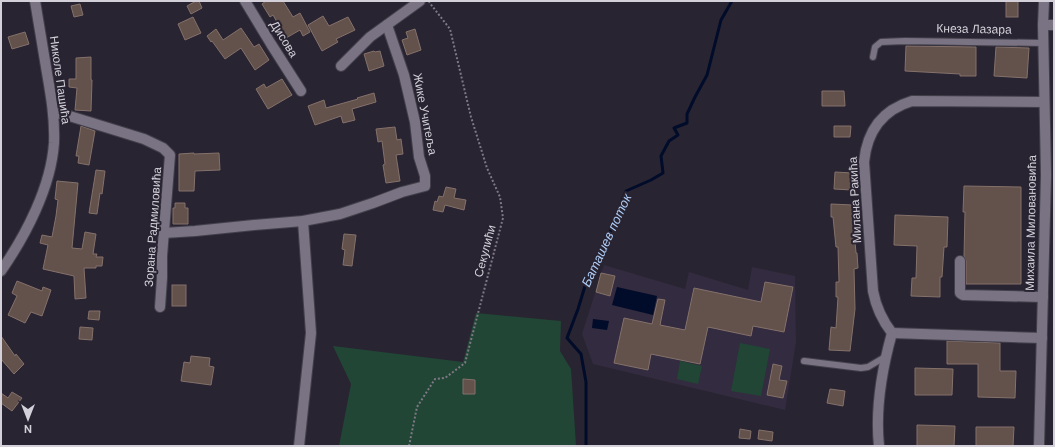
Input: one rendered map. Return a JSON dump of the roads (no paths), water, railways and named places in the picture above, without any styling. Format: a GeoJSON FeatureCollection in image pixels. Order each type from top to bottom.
{"type":"FeatureCollection","features":[{"type":"Feature","properties":{"kind":"street","name":"Николе Пашића"},"geometry":{"type":"LineString","coordinates":[[1,271],[19,244],[42,196],[54,143],[53,113],[35,1]]}},
{"type":"Feature","properties":{"kind":"street","name":"Дисова"},"geometry":{"type":"LineString","coordinates":[[245,1],[301,91]]}},
{"type":"Feature","properties":{"kind":"street"},"geometry":{"type":"LineString","coordinates":[[341,66],[370,37],[420,1]]}},
{"type":"Feature","properties":{"kind":"street","name":"Михаила Миловановића"},"geometry":{"type":"LineString","coordinates":[[1039,446],[1046,176],[1043,43],[1044,1]]}},
{"type":"Feature","properties":{"kind":"street","name":"Жике Учитеља"},"geometry":{"type":"LineString","coordinates":[[303,221],[340,214],[373,204],[402,192],[425,186],[425,176],[419,156],[415,122],[404,75],[387,25]]}},
{"type":"Feature","properties":{"kind":"street"},"geometry":{"type":"LineString","coordinates":[[1043,25],[1054,25]]}},
{"type":"Feature","properties":{"kind":"street","name":"Милана Ракића"},"geometry":{"type":"LineString","coordinates":[[892,333],[886,326],[878,310],[873,291],[864,162],[869,139],[876,126],[880,120],[892,110],[912,101],[1044,102]]}},
{"type":"Feature","properties":{"kind":"street","name":"Зорана Радмиловића"},"geometry":{"type":"LineString","coordinates":[[53,113],[63,114],[144,139],[163,148],[170,155],[162,256],[160,307]]}},
{"type":"Feature","properties":{"kind":"street"},"geometry":{"type":"LineString","coordinates":[[164,233],[303,221],[311,333],[299,446]]}},
{"type":"Feature","properties":{"kind":"street"},"geometry":{"type":"LineString","coordinates":[[960,261],[960,293],[963,295],[1043,297]]}},
{"type":"Feature","properties":{"kind":"street"},"geometry":{"type":"LineString","coordinates":[[879,446],[879,399],[885,357],[892,333],[1042,338]]}},
{"type":"Feature","properties":{"kind":"lane","name":"Кнеза Лазара"},"geometry":{"type":"LineString","coordinates":[[873,57],[874,49],[881,42],[1043,43]]}},
{"type":"Feature","properties":{"kind":"lane"},"geometry":{"type":"LineString","coordinates":[[804,361],[861,368],[868,367],[885,357]]}},
{"type":"Feature","properties":{"kind":"water"},"geometry":{"type":"Polygon","coordinates":[[[617,287],[657,296],[653,315],[612,305],[617,287]]]}},
{"type":"Feature","properties":{"kind":"water"},"geometry":{"type":"Polygon","coordinates":[[[593,319],[609,321],[607,330],[592,328],[593,319]]]}},
{"type":"Feature","properties":{"kind":"waterway","name":"Баташев поток"},"geometry":{"type":"LineString","coordinates":[[586,446],[586,382],[581,354],[567,338],[589,273],[611,230],[626,191],[663,173],[661,156],[669,141],[678,135],[674,128],[687,123],[687,114],[707,75],[721,20],[732,1]]}}]}
